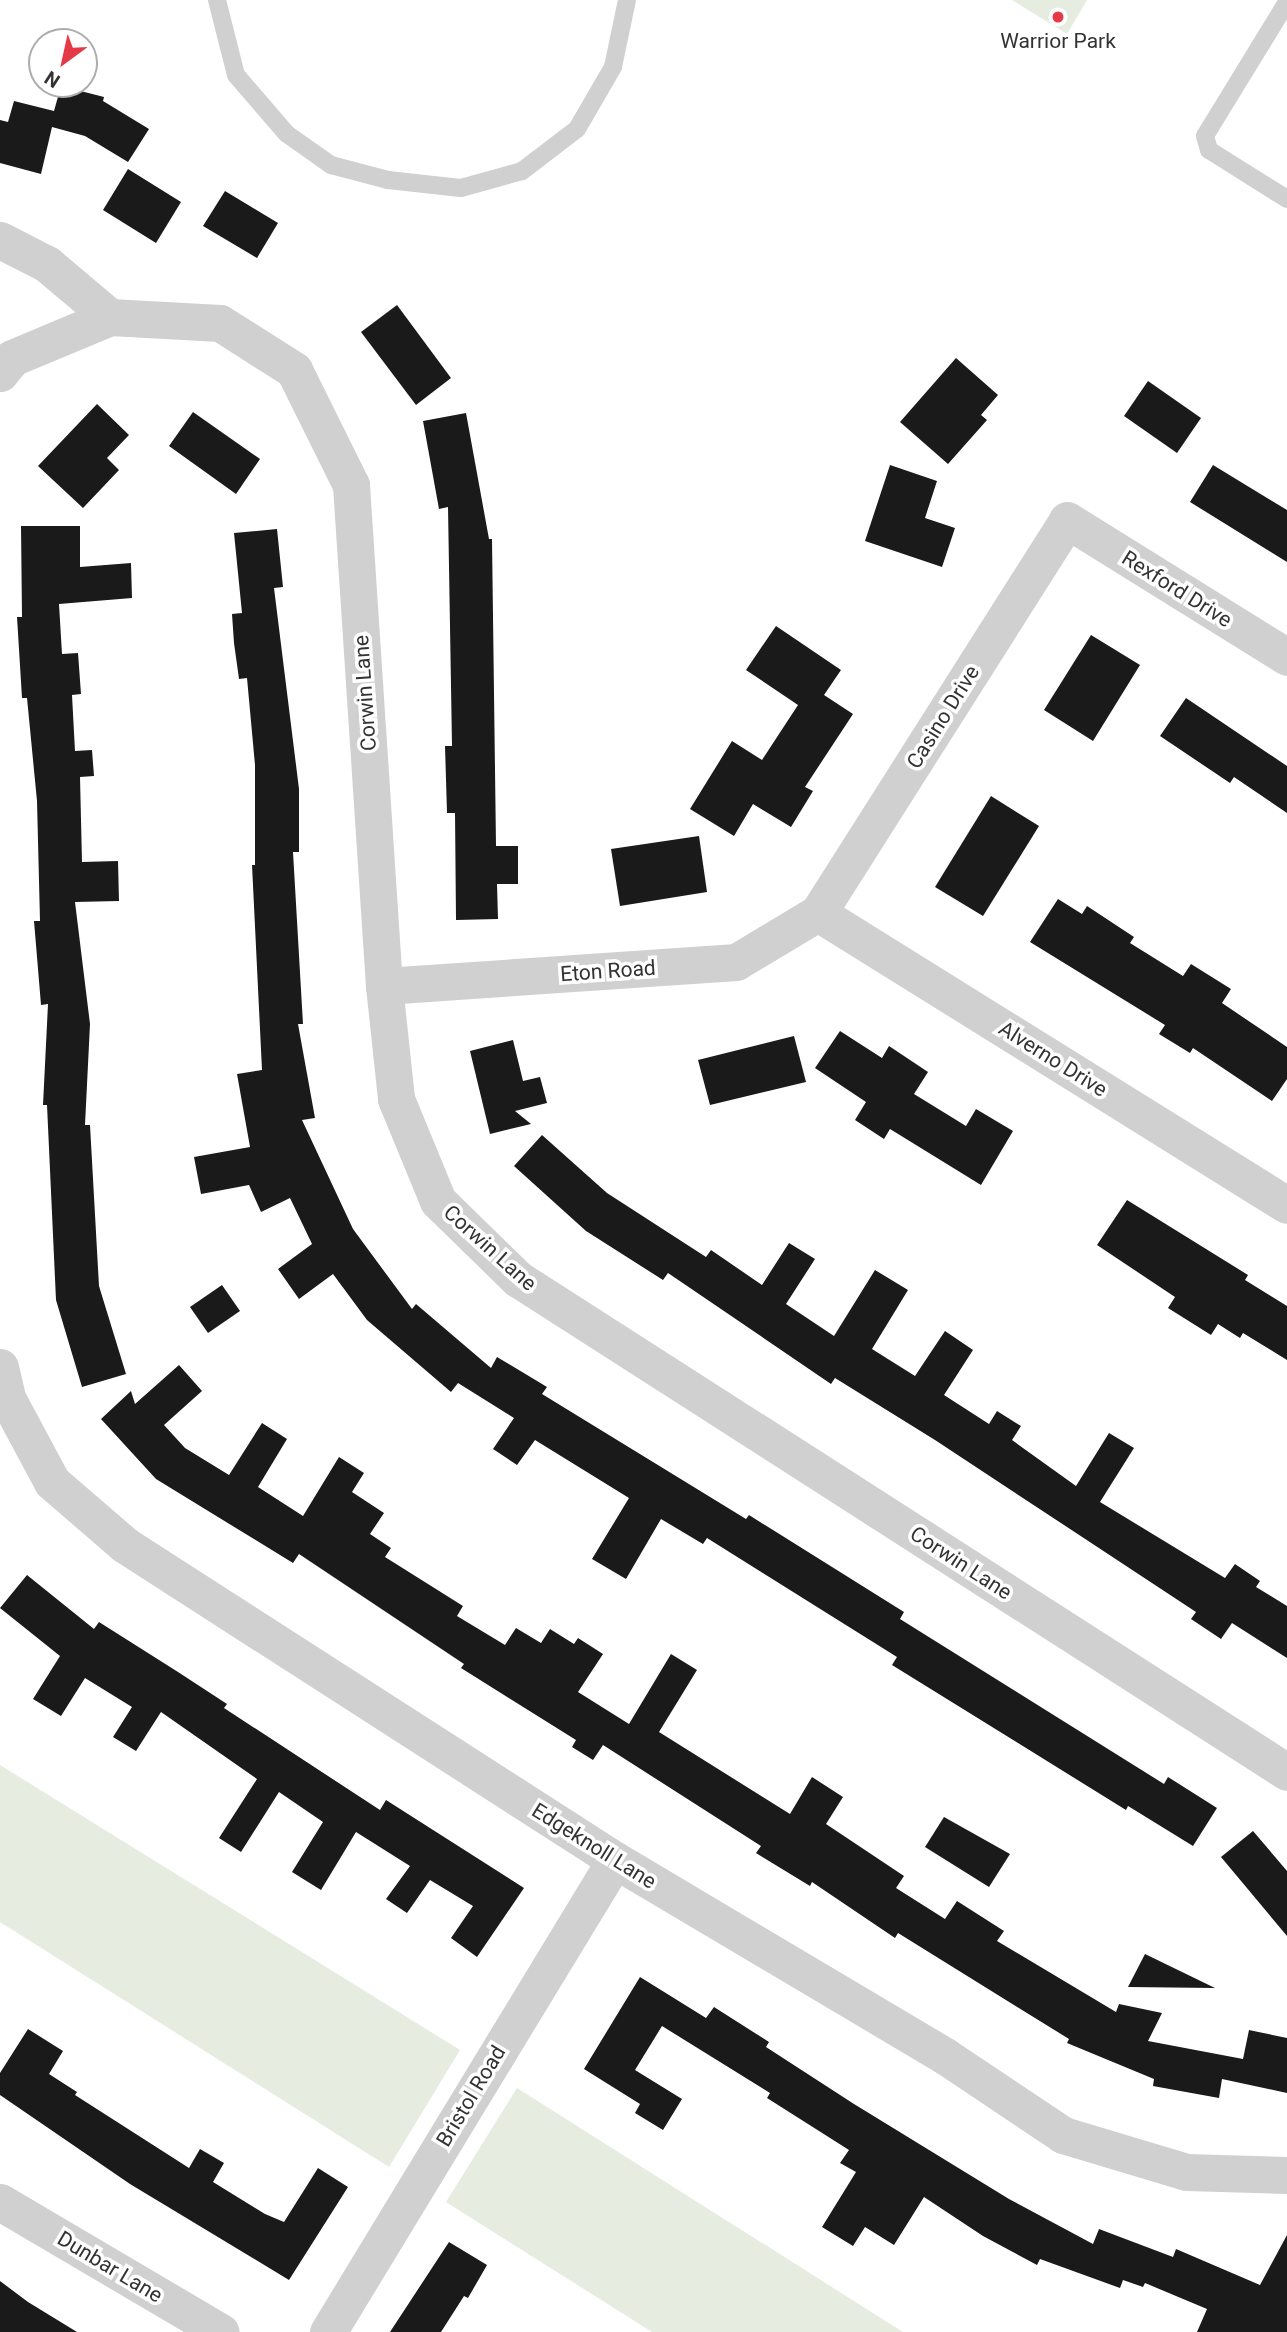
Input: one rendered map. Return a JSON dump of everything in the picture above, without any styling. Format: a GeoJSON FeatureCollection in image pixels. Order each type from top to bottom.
{"type":"FeatureCollection","features":[{"type":"Feature","properties":{"kind":"street"},"geometry":{"type":"LineString","coordinates":[[0,240],[47,264],[110,317],[12,358],[0,373]]}},
{"type":"Feature","properties":{"kind":"street","name":"Corwin Lane"},"geometry":{"type":"LineString","coordinates":[[110,317],[220,323],[294,370],[351,485],[384,986],[396,1099],[438,1201],[518,1279],[1287,1772]]}},
{"type":"Feature","properties":{"kind":"street","name":"Rexford Drive"},"geometry":{"type":"LineString","coordinates":[[1067,520],[1287,657]]}},
{"type":"Feature","properties":{"kind":"street","name":"Casino Drive"},"geometry":{"type":"LineString","coordinates":[[818,913],[1067,520]]}},
{"type":"Feature","properties":{"kind":"street","name":"Eton Road"},"geometry":{"type":"LineString","coordinates":[[384,986],[736,962],[818,913]]}},
{"type":"Feature","properties":{"kind":"street","name":"Alverno Drive"},"geometry":{"type":"LineString","coordinates":[[818,913],[1287,1205]]}},
{"type":"Feature","properties":{"kind":"street","name":"Edgeknoll Lane"},"geometry":{"type":"LineString","coordinates":[[0,1367],[7,1398],[52,1482],[125,1545],[615,1860],[945,2056],[1063,2135],[1186,2172],[1287,2175]]}},
{"type":"Feature","properties":{"kind":"street","name":"Bristol Road"},"geometry":{"type":"LineString","coordinates":[[328,2332],[615,1860]]}},
{"type":"Feature","properties":{"kind":"street","name":"Dunbar Lane"},"geometry":{"type":"LineString","coordinates":[[0,2202],[220,2332]]}},
{"type":"Feature","properties":{"kind":"lane"},"geometry":{"type":"LineString","coordinates":[[217,0],[236,75],[287,134],[331,165],[388,180],[461,188],[522,171],[577,129],[613,66],[627,0]]}},
{"type":"Feature","properties":{"kind":"lane"},"geometry":{"type":"LineString","coordinates":[[1287,2],[1205,136],[1209,150],[1287,199]]}},
{"type":"Feature","properties":{"kind":"shaded area","name":"Warrior Park"},"geometry":{"type":"Polygon","coordinates":[[[1012,0],[1087,0],[1067,34],[1012,0]]]}},
{"type":"Feature","properties":{"kind":"shaded area"},"geometry":{"type":"Polygon","coordinates":[[[0,1765],[460,2050],[389,2167],[0,1922],[0,1765]]]}},
{"type":"Feature","properties":{"kind":"shaded area"},"geometry":{"type":"Polygon","coordinates":[[[517,2088],[903,2332],[652,2332],[446,2202],[517,2088]]]}},
{"type":"Feature","properties":{"kind":"building"},"geometry":{"type":"Polygon","coordinates":[[[98,95],[149,129],[128,162],[85,136],[52,127],[41,174],[0,163],[0,120],[8,122],[14,101],[54,111],[58,98],[98,98],[98,95]]]}},
{"type":"Feature","properties":{"kind":"building"},"geometry":{"type":"Polygon","coordinates":[[[128,169],[181,202],[156,243],[103,210],[128,169]]]}},
{"type":"Feature","properties":{"kind":"building"},"geometry":{"type":"Polygon","coordinates":[[[225,191],[278,223],[257,258],[203,226],[225,191]]]}},
{"type":"Feature","properties":{"kind":"building"},"geometry":{"type":"Polygon","coordinates":[[[397,305],[451,378],[416,405],[361,332],[397,305]]]}},
{"type":"Feature","properties":{"kind":"building"},"geometry":{"type":"Polygon","coordinates":[[[956,358],[998,395],[981,415],[987,420],[948,464],[900,422],[956,358]]]}},
{"type":"Feature","properties":{"kind":"building"},"geometry":{"type":"Polygon","coordinates":[[[1148,381],[1201,418],[1177,453],[1124,416],[1148,381]]]}},
{"type":"Feature","properties":{"kind":"building"},"geometry":{"type":"Polygon","coordinates":[[[97,404],[129,435],[107,458],[119,470],[83,508],[38,466],[97,404]]]}},
{"type":"Feature","properties":{"kind":"building"},"geometry":{"type":"Polygon","coordinates":[[[193,412],[260,459],[236,494],[169,446],[193,412]]]}},
{"type":"Feature","properties":{"kind":"building"},"geometry":{"type":"Polygon","coordinates":[[[466,413],[489,539],[492,539],[496,846],[518,846],[518,884],[497,884],[498,919],[456,920],[455,813],[447,813],[445,746],[452,746],[448,507],[439,509],[423,421],[466,413]]]}},
{"type":"Feature","properties":{"kind":"building"},"geometry":{"type":"Polygon","coordinates":[[[890,465],[937,481],[925,518],[955,528],[942,567],[865,541],[890,465]]]}},
{"type":"Feature","properties":{"kind":"building"},"geometry":{"type":"Polygon","coordinates":[[[1213,465],[1287,510],[1287,562],[1190,502],[1213,465]]]}},
{"type":"Feature","properties":{"kind":"building"},"geometry":{"type":"Polygon","coordinates":[[[21,526],[80,526],[80,567],[131,563],[132,598],[59,604],[62,654],[78,653],[81,694],[72,695],[75,751],[92,750],[94,776],[80,777],[82,862],[118,861],[119,901],[75,902],[90,1024],[85,1125],[90,1125],[99,1286],[126,1374],[82,1387],[56,1300],[47,1105],[43,1105],[48,1004],[41,1005],[34,921],[40,921],[37,801],[27,698],[22,698],[17,617],[22,617],[21,526]]]}},
{"type":"Feature","properties":{"kind":"building"},"geometry":{"type":"Polygon","coordinates":[[[277,529],[283,587],[274,588],[299,789],[299,852],[293,852],[303,1024],[298,1024],[315,1118],[302,1120],[353,1229],[412,1309],[416,1304],[491,1368],[497,1357],[547,1387],[542,1394],[746,1519],[749,1515],[904,1612],[900,1619],[1164,1784],[1168,1777],[1217,1808],[1193,1846],[1128,1806],[1126,1810],[892,1665],[897,1657],[707,1538],[703,1544],[661,1519],[626,1579],[592,1559],[629,1498],[535,1440],[517,1465],[493,1449],[514,1418],[458,1383],[451,1392],[367,1320],[333,1274],[299,1299],[278,1269],[312,1244],[290,1198],[261,1212],[249,1185],[201,1194],[194,1157],[250,1147],[237,1074],[262,1070],[252,865],[255,865],[255,765],[247,678],[239,679],[234,643],[232,614],[242,613],[234,533],[277,529]]]}},
{"type":"Feature","properties":{"kind":"building"},"geometry":{"type":"Polygon","coordinates":[[[776,626],[841,670],[824,695],[853,714],[805,787],[813,791],[791,827],[753,804],[734,836],[690,809],[732,741],[762,760],[798,705],[746,670],[776,626]]]}},
{"type":"Feature","properties":{"kind":"building"},"geometry":{"type":"Polygon","coordinates":[[[1091,635],[1140,665],[1093,741],[1044,710],[1091,635]]]}},
{"type":"Feature","properties":{"kind":"building"},"geometry":{"type":"Polygon","coordinates":[[[1186,698],[1287,766],[1287,813],[1234,777],[1230,783],[1160,736],[1186,698]]]}},
{"type":"Feature","properties":{"kind":"building"},"geometry":{"type":"Polygon","coordinates":[[[991,796],[1039,826],[983,916],[935,887],[991,796]]]}},
{"type":"Feature","properties":{"kind":"building"},"geometry":{"type":"Polygon","coordinates":[[[699,836],[707,892],[620,906],[611,849],[699,836]]]}},
{"type":"Feature","properties":{"kind":"building"},"geometry":{"type":"Polygon","coordinates":[[[1058,899],[1082,914],[1087,906],[1134,937],[1130,943],[1183,976],[1191,964],[1231,989],[1222,1003],[1287,1047],[1287,1079],[1272,1101],[1193,1048],[1190,1053],[1159,1034],[1165,1025],[1030,942],[1058,899]]]}},
{"type":"Feature","properties":{"kind":"building"},"geometry":{"type":"Polygon","coordinates":[[[840,1031],[882,1058],[889,1046],[928,1072],[914,1094],[966,1126],[976,1109],[1013,1131],[981,1185],[890,1129],[884,1139],[855,1120],[866,1102],[815,1068],[840,1031]]]}},
{"type":"Feature","properties":{"kind":"building"},"geometry":{"type":"Polygon","coordinates":[[[794,1036],[806,1082],[710,1105],[698,1060],[794,1036]]]}},
{"type":"Feature","properties":{"kind":"building"},"geometry":{"type":"Polygon","coordinates":[[[513,1040],[523,1081],[540,1077],[547,1103],[515,1111],[531,1124],[490,1134],[470,1051],[513,1040]]]}},
{"type":"Feature","properties":{"kind":"building"},"geometry":{"type":"Polygon","coordinates":[[[542,1135],[607,1193],[706,1257],[711,1250],[762,1285],[789,1243],[815,1259],[786,1304],[834,1336],[875,1270],[908,1290],[872,1349],[915,1376],[945,1331],[973,1350],[944,1395],[989,1424],[997,1411],[1021,1426],[1012,1440],[1076,1486],[1109,1433],[1134,1448],[1100,1502],[1225,1578],[1235,1564],[1260,1581],[1256,1587],[1287,1606],[1287,1658],[1232,1623],[1221,1639],[1191,1619],[1196,1612],[935,1440],[835,1378],[831,1384],[668,1273],[663,1280],[586,1231],[514,1166],[542,1135]]]}},
{"type":"Feature","properties":{"kind":"building"},"geometry":{"type":"Polygon","coordinates":[[[1127,1200],[1248,1275],[1245,1280],[1287,1306],[1287,1360],[1243,1333],[1240,1338],[1218,1324],[1211,1335],[1168,1308],[1175,1297],[1097,1245],[1127,1200]]]}},
{"type":"Feature","properties":{"kind":"building"},"geometry":{"type":"Polygon","coordinates":[[[222,1285],[240,1311],[208,1333],[190,1307],[222,1285]]]}},
{"type":"Feature","properties":{"kind":"building"},"geometry":{"type":"Polygon","coordinates":[[[179,1365],[202,1391],[164,1425],[185,1448],[229,1475],[262,1423],[287,1439],[258,1487],[303,1516],[339,1457],[364,1473],[352,1492],[384,1513],[370,1534],[391,1548],[385,1557],[463,1606],[457,1616],[505,1645],[516,1628],[541,1643],[550,1629],[574,1644],[578,1638],[603,1654],[578,1692],[629,1724],[671,1654],[697,1670],[659,1732],[790,1814],[812,1777],[843,1797],[826,1824],[904,1876],[896,1888],[945,1919],[957,1901],[1004,1931],[997,1941],[1116,2012],[1119,2004],[1162,2013],[1148,2041],[1243,2059],[1249,2030],[1287,2038],[1287,2093],[1222,2079],[1219,2098],[1153,2086],[1154,2079],[1067,2043],[1069,2039],[898,1933],[895,1938],[812,1882],[810,1886],[756,1853],[761,1846],[603,1745],[593,1760],[572,1747],[576,1740],[461,1668],[464,1664],[299,1554],[293,1563],[156,1479],[101,1419],[131,1391],[135,1404],[179,1365]]]}},
{"type":"Feature","properties":{"kind":"building"},"geometry":{"type":"Polygon","coordinates":[[[27,1575],[94,1629],[99,1622],[227,1704],[224,1708],[380,1810],[386,1800],[524,1888],[477,1957],[451,1938],[473,1906],[430,1880],[407,1913],[386,1899],[410,1866],[356,1832],[321,1890],[292,1872],[323,1822],[279,1792],[241,1852],[219,1838],[257,1779],[161,1712],[136,1751],[113,1737],[132,1707],[85,1678],[61,1716],[33,1699],[60,1656],[0,1608],[27,1575]]]}},
{"type":"Feature","properties":{"kind":"building"},"geometry":{"type":"Polygon","coordinates":[[[944,1817],[1010,1854],[989,1887],[925,1847],[944,1817]]]}},
{"type":"Feature","properties":{"kind":"building"},"geometry":{"type":"Polygon","coordinates":[[[1253,1831],[1287,1871],[1287,1936],[1221,1857],[1253,1831]]]}},
{"type":"Feature","properties":{"kind":"building"},"geometry":{"type":"Polygon","coordinates":[[[1145,1954],[1215,1988],[1128,1987],[1145,1954]]]}},
{"type":"Feature","properties":{"kind":"building"},"geometry":{"type":"Polygon","coordinates":[[[640,1977],[706,2018],[714,2007],[769,2042],[766,2047],[854,2104],[1009,2199],[1093,2244],[1099,2229],[1173,2257],[1176,2249],[1260,2285],[1287,2235],[1287,2332],[1197,2332],[1207,2309],[1145,2283],[1143,2287],[1123,2280],[1120,2288],[1040,2259],[1037,2265],[983,2236],[924,2197],[894,2245],[865,2227],[853,2246],[822,2227],[856,2172],[840,2163],[849,2150],[767,2098],[770,2093],[662,2026],[635,2070],[682,2099],[663,2130],[635,2113],[640,2104],[584,2069],[640,1977]]]}},
{"type":"Feature","properties":{"kind":"building"},"geometry":{"type":"Polygon","coordinates":[[[28,2029],[63,2051],[49,2074],[77,2092],[75,2095],[189,2168],[200,2149],[224,2163],[213,2182],[265,2214],[284,2222],[318,2168],[348,2187],[289,2280],[130,2184],[0,2095],[0,2073],[28,2029]]]}},
{"type":"Feature","properties":{"kind":"building"},"geometry":{"type":"Polygon","coordinates":[[[449,2242],[487,2265],[468,2298],[464,2296],[441,2332],[390,2332],[449,2242]]]}},
{"type":"Feature","properties":{"kind":"building"},"geometry":{"type":"Polygon","coordinates":[[[0,2281],[28,2302],[77,2332],[0,2332],[0,2281]]]}},
{"type":"Feature","properties":{"kind":"place","name":"Warrior Park"},"geometry":{"type":"Point","coordinates":[1058,17]}}]}
